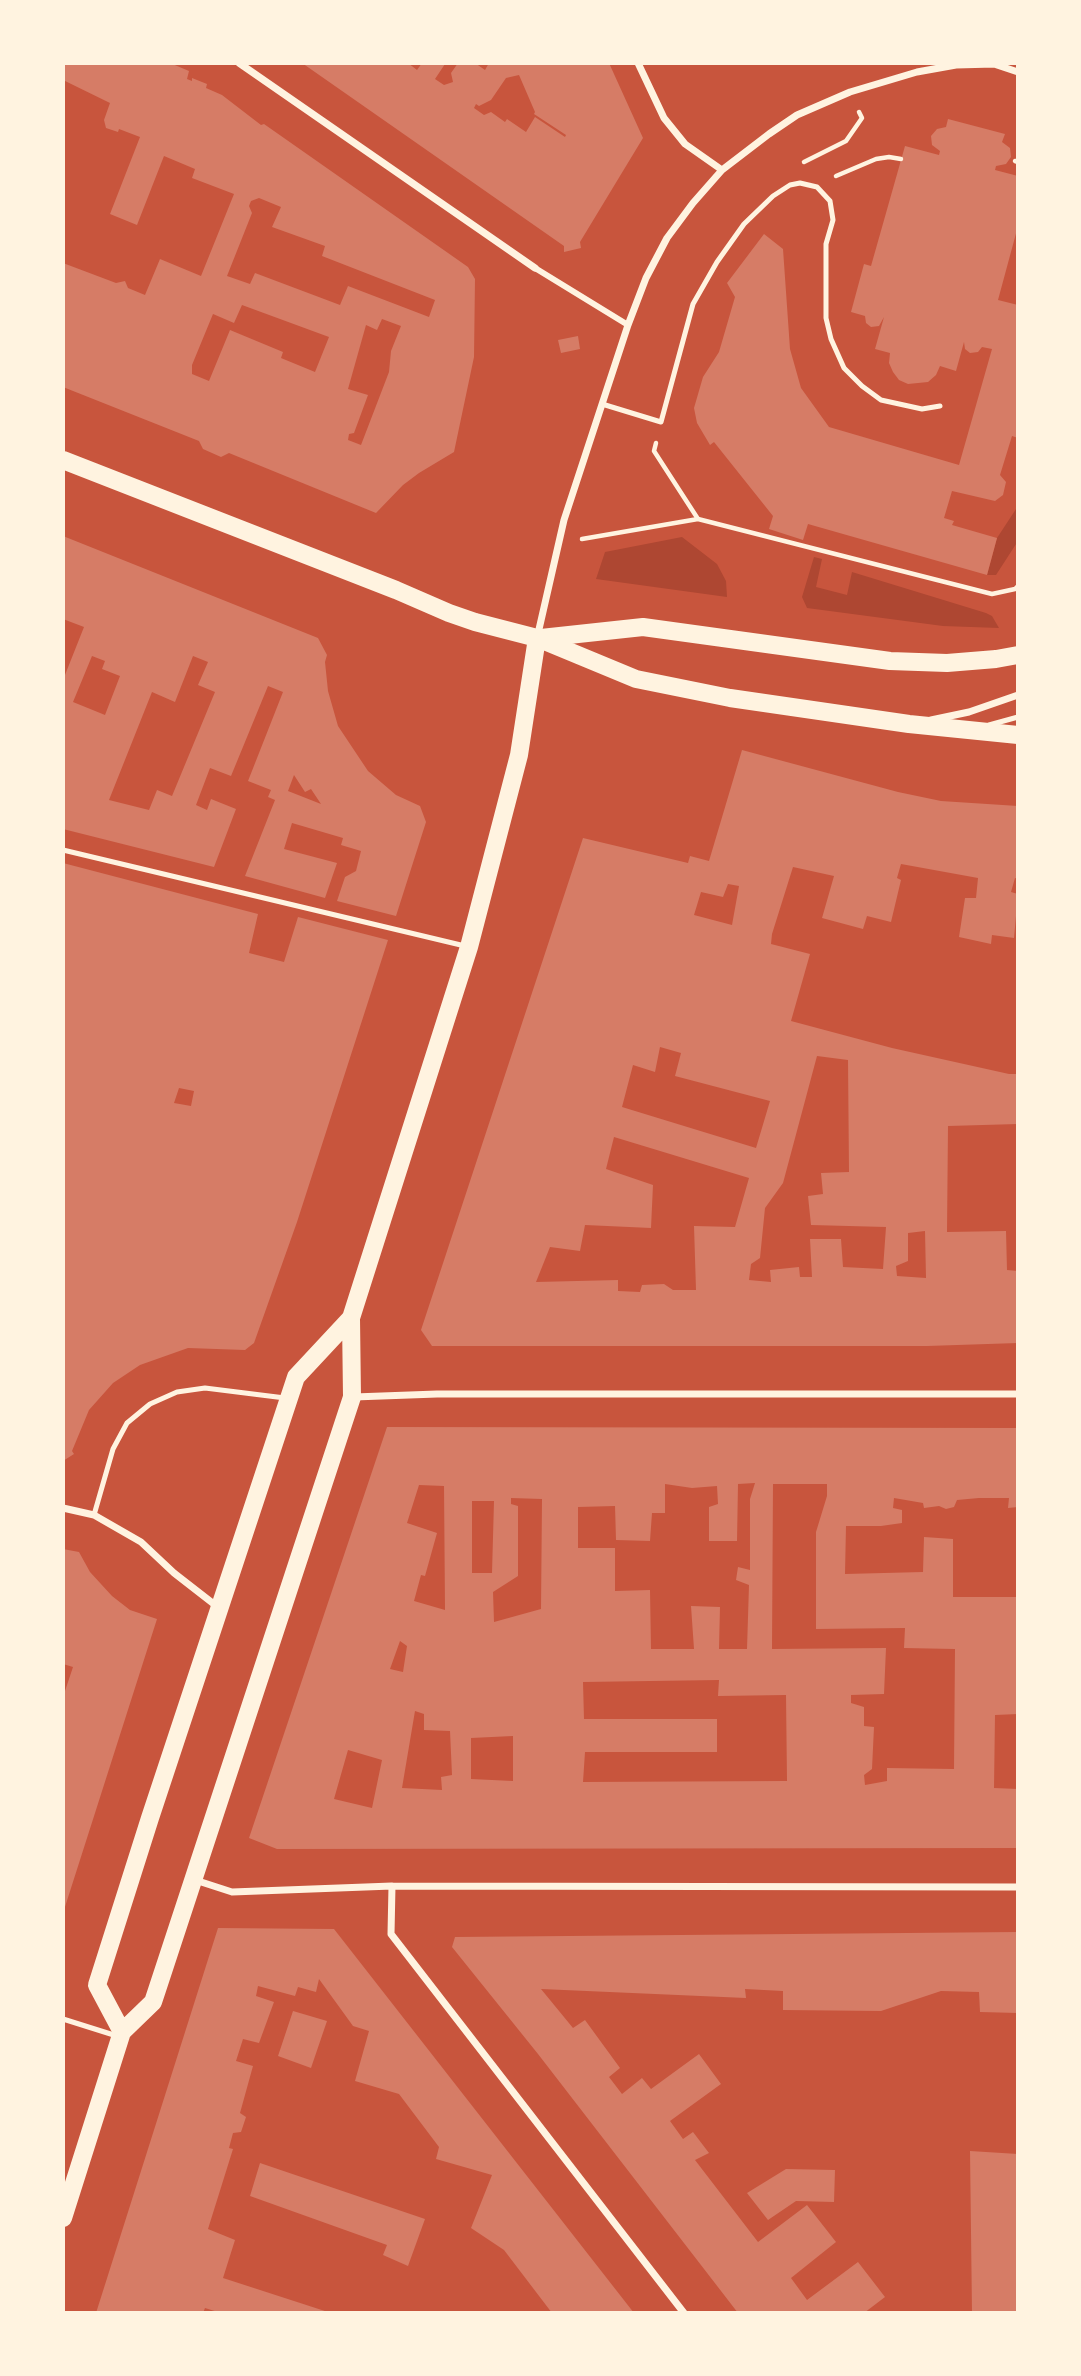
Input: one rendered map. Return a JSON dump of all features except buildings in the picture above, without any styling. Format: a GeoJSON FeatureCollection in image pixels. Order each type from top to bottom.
{"type":"FeatureCollection","features":[{"type":"Feature","properties":{"kind":"main road"},"geometry":{"type":"LineString","coordinates":[[63,460],[475,622],[537,638],[636,679],[730,698],[909,724],[1018,735]]}},
{"type":"Feature","properties":{"kind":"main road"},"geometry":{"type":"LineString","coordinates":[[537,638],[643,627],[890,661],[947,663],[996,659],[1015,652]]}},
{"type":"Feature","properties":{"kind":"main road"},"geometry":{"type":"LineString","coordinates":[[63,2218],[121,2034],[153,2002],[352,1397],[351,1318],[468,947],[519,755],[537,638]]}},
{"type":"Feature","properties":{"kind":"main road"},"geometry":{"type":"LineString","coordinates":[[121,2034],[97,1985],[296,1377],[351,1318]]}},
{"type":"Feature","properties":{"kind":"street"},"geometry":{"type":"LineString","coordinates":[[239,63],[536,268],[628,325]]}},
{"type":"Feature","properties":{"kind":"street"},"geometry":{"type":"LineString","coordinates":[[638,63],[664,118],[685,144],[722,170]]}},
{"type":"Feature","properties":{"kind":"street"},"geometry":{"type":"LineString","coordinates":[[537,638],[557,544],[628,325],[646,278],[667,238],[722,170],[797,115],[850,92],[943,68],[994,64],[1018,72]]}},
{"type":"Feature","properties":{"kind":"street"},"geometry":{"type":"LineString","coordinates":[[909,724],[969,712],[1018,695]]}},
{"type":"Feature","properties":{"kind":"street"},"geometry":{"type":"LineString","coordinates":[[352,1397],[437,1394],[1018,1394]]}},
{"type":"Feature","properties":{"kind":"street"},"geometry":{"type":"LineString","coordinates":[[63,1508],[94,1515],[141,1542],[174,1573],[219,1608]]}},
{"type":"Feature","properties":{"kind":"street"},"geometry":{"type":"LineString","coordinates":[[193,1880],[232,1892],[392,1886],[1018,1888]]}},
{"type":"Feature","properties":{"kind":"street"},"geometry":{"type":"LineString","coordinates":[[392,1886],[391,1934],[684,2313]]}},
{"type":"Feature","properties":{"kind":"lane"},"geometry":{"type":"LineString","coordinates":[[602,404],[661,422],[693,304],[717,262],[744,224],[773,196],[790,185],[800,183],[817,187],[830,201],[833,220],[826,244],[826,318],[831,339],[844,368],[881,400],[922,409],[940,406]]}},
{"type":"Feature","properties":{"kind":"lane"},"geometry":{"type":"LineString","coordinates":[[966,731],[1018,718]]}},
{"type":"Feature","properties":{"kind":"lane"},"geometry":{"type":"LineString","coordinates":[[63,850],[468,947]]}},
{"type":"Feature","properties":{"kind":"lane"},"geometry":{"type":"LineString","coordinates":[[94,1515],[113,1449],[127,1423],[150,1404],[177,1392],[205,1388],[289,1398]]}},
{"type":"Feature","properties":{"kind":"lane"},"geometry":{"type":"LineString","coordinates":[[63,2020],[121,2034]]}},
{"type":"Feature","properties":{"kind":"path"},"geometry":{"type":"LineString","coordinates":[[804,162],[846,141]]}},
{"type":"Feature","properties":{"kind":"path"},"geometry":{"type":"LineString","coordinates":[[853,167],[876,159],[901,159]]}},
{"type":"Feature","properties":{"kind":"path"},"geometry":{"type":"LineString","coordinates":[[661,422],[654,450],[698,519]]}},
{"type":"Feature","properties":{"kind":"path"},"geometry":{"type":"LineString","coordinates":[[557,544],[698,519],[992,594],[1018,586]]}},
{"type":"Feature","properties":{"kind":"shaded area"},"geometry":{"type":"Polygon","coordinates":[[[1018,506],[1018,541],[996,575],[987,575],[997,538],[1018,506]]]}},
{"type":"Feature","properties":{"kind":"shaded area"},"geometry":{"type":"Polygon","coordinates":[[[682,537],[717,564],[726,581],[727,597],[596,579],[605,552],[682,537]]]}},
{"type":"Feature","properties":{"kind":"shaded area"},"geometry":{"type":"Polygon","coordinates":[[[814,557],[822,559],[816,587],[847,595],[852,572],[986,613],[992,616],[999,628],[943,626],[807,608],[802,597],[814,557]]]}}]}
